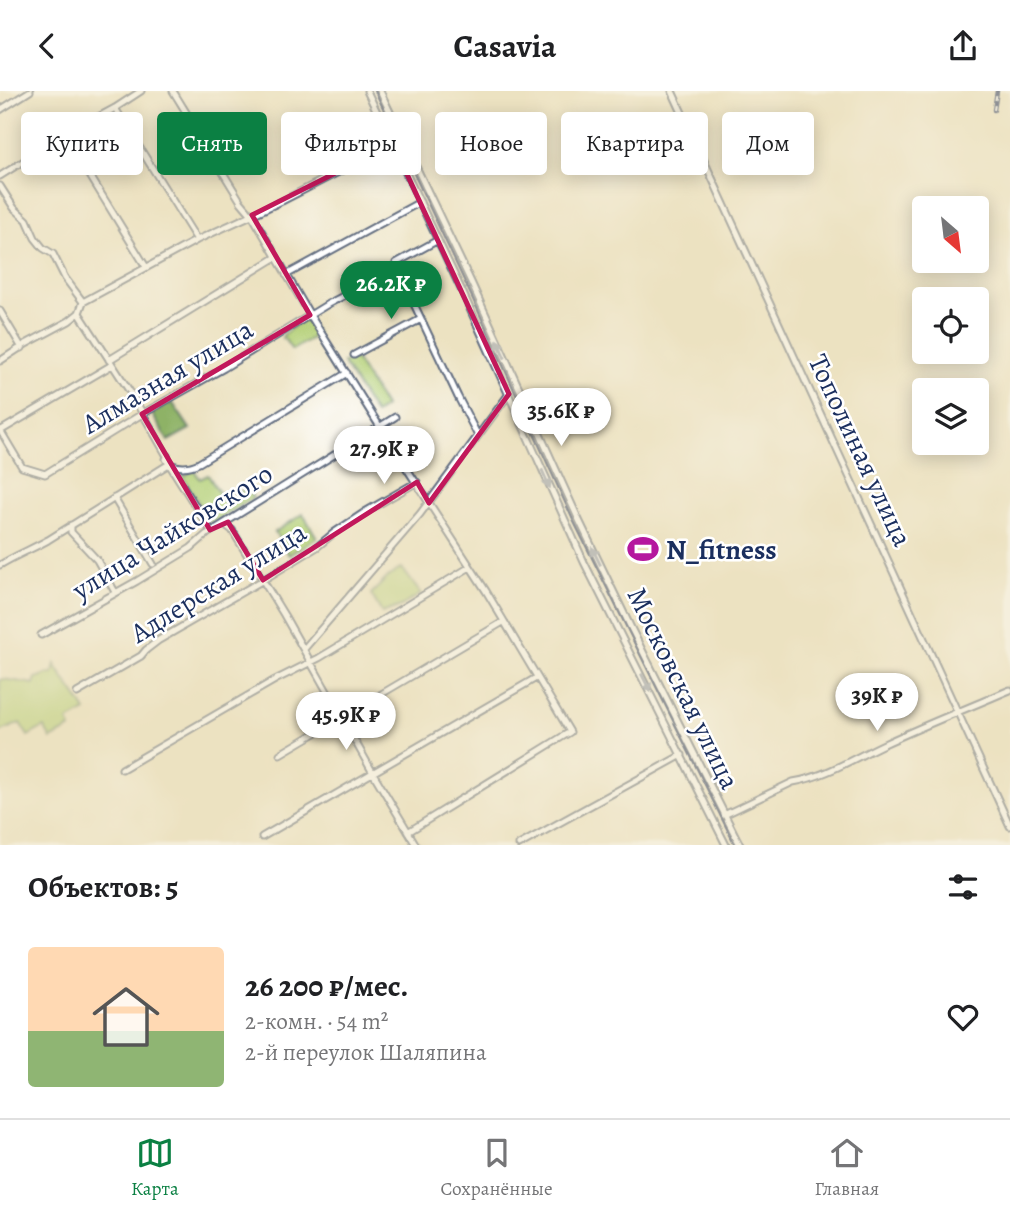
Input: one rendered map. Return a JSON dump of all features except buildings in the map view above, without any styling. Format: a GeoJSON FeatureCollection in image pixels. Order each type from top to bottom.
{"type":"FeatureCollection","features":[{"type":"Feature","properties":{"kind":"street"},"geometry":{"type":"LineString","coordinates":[[0,110],[30,91]]}},
{"type":"Feature","properties":{"kind":"street"},"geometry":{"type":"LineString","coordinates":[[108,112],[141,91]]}},
{"type":"Feature","properties":{"kind":"street"},"geometry":{"type":"LineString","coordinates":[[173,91],[241,202],[252,215],[275,258],[380,427],[486,591],[570,731],[408,832]]}},
{"type":"Feature","properties":{"kind":"street","name":"Московская улица"},"geometry":{"type":"LineString","coordinates":[[367,91],[377,112]]}},
{"type":"Feature","properties":{"kind":"street","name":"Московская улица"},"geometry":{"type":"LineString","coordinates":[[380,91],[581,524],[740,845]]}},
{"type":"Feature","properties":{"kind":"street","name":"Тополиная улица"},"geometry":{"type":"LineString","coordinates":[[672,91],[1010,826]]}},
{"type":"Feature","properties":{"kind":"street"},"geometry":{"type":"LineString","coordinates":[[115,108],[197,240]]}},
{"type":"Feature","properties":{"kind":"street"},"geometry":{"type":"LineString","coordinates":[[2,172],[21,161]]}},
{"type":"Feature","properties":{"kind":"street"},"geometry":{"type":"LineString","coordinates":[[90,175],[146,267]]}},
{"type":"Feature","properties":{"kind":"street"},"geometry":{"type":"LineString","coordinates":[[0,361],[69,321],[79,313],[83,302],[197,240],[331,175]]}},
{"type":"Feature","properties":{"kind":"street","name":"Московская улица"},"geometry":{"type":"LineString","coordinates":[[407,175],[575,542],[726,845]]}},
{"type":"Feature","properties":{"kind":"street"},"geometry":{"type":"LineString","coordinates":[[0,186],[14,208],[27,221],[35,238],[53,254],[65,278],[83,302]]}},
{"type":"Feature","properties":{"kind":"street"},"geometry":{"type":"LineString","coordinates":[[286,275],[420,202]]}},
{"type":"Feature","properties":{"kind":"street","name":"Алмазная улица"},"geometry":{"type":"LineString","coordinates":[[0,431],[22,467],[45,474],[310,315],[397,268],[396,263],[438,240]]}},
{"type":"Feature","properties":{"kind":"street"},"geometry":{"type":"LineString","coordinates":[[0,431],[275,258]]}},
{"type":"Feature","properties":{"kind":"street"},"geometry":{"type":"LineString","coordinates":[[397,268],[478,436]]}},
{"type":"Feature","properties":{"kind":"street"},"geometry":{"type":"LineString","coordinates":[[0,311],[22,348]]}},
{"type":"Feature","properties":{"kind":"street"},"geometry":{"type":"LineString","coordinates":[[79,313],[211,531]]}},
{"type":"Feature","properties":{"kind":"street"},"geometry":{"type":"LineString","coordinates":[[354,355],[421,319]]}},
{"type":"Feature","properties":{"kind":"street"},"geometry":{"type":"LineString","coordinates":[[169,464],[186,467],[200,463],[347,373]]}},
{"type":"Feature","properties":{"kind":"street"},"geometry":{"type":"LineString","coordinates":[[304,649],[429,503],[509,394]]}},
{"type":"Feature","properties":{"kind":"street","name":"улица Чайковского"},"geometry":{"type":"LineString","coordinates":[[41,635],[191,548],[211,531],[395,417]]}},
{"type":"Feature","properties":{"kind":"street"},"geometry":{"type":"LineString","coordinates":[[0,565],[29,551],[169,464]]}},
{"type":"Feature","properties":{"kind":"street","name":"Адлерская улица"},"geometry":{"type":"LineString","coordinates":[[77,693],[141,656],[159,640],[317,547],[365,512],[417,482]]}},
{"type":"Feature","properties":{"kind":"street"},"geometry":{"type":"LineString","coordinates":[[114,498],[153,564]]}},
{"type":"Feature","properties":{"kind":"street"},"geometry":{"type":"LineString","coordinates":[[224,524],[232,530],[263,580],[416,845]]}},
{"type":"Feature","properties":{"kind":"street"},"geometry":{"type":"LineString","coordinates":[[71,525],[71,532],[97,560],[115,592]]}},
{"type":"Feature","properties":{"kind":"street"},"geometry":{"type":"LineString","coordinates":[[122,769],[312,662],[470,567]]}},
{"type":"Feature","properties":{"kind":"street"},"geometry":{"type":"LineString","coordinates":[[280,754],[503,622]]}},
{"type":"Feature","properties":{"kind":"street"},"geometry":{"type":"LineString","coordinates":[[262,837],[536,678]]}},
{"type":"Feature","properties":{"kind":"street"},"geometry":{"type":"LineString","coordinates":[[716,825],[722,818],[793,782],[823,774],[1010,690]]}},
{"type":"Feature","properties":{"kind":"street"},"geometry":{"type":"LineString","coordinates":[[519,845],[682,755]]}},
{"type":"Feature","properties":{"kind":"street"},"geometry":{"type":"LineString","coordinates":[[704,802],[712,800],[714,796]]}},
{"type":"Feature","properties":{"kind":"highlighted area"},"geometry":{"type":"Polygon","coordinates":[[[393,144],[509,394],[429,503],[417,482],[263,580],[228,522],[210,530],[142,414],[310,315],[252,215],[393,144]]]}},
{"type":"Feature","properties":{"kind":"green space"},"geometry":{"type":"Polygon","coordinates":[[[302,320],[307,320],[317,334],[292,350],[282,338],[302,320]]]}},
{"type":"Feature","properties":{"kind":"green space"},"geometry":{"type":"Polygon","coordinates":[[[354,357],[385,407],[375,414],[343,363],[354,357]]]}},
{"type":"Feature","properties":{"kind":"green space"},"geometry":{"type":"Polygon","coordinates":[[[172,402],[190,429],[168,441],[152,414],[172,402]]]}},
{"type":"Feature","properties":{"kind":"green space"},"geometry":{"type":"Polygon","coordinates":[[[194,470],[200,479],[208,475],[224,501],[247,488],[253,498],[211,524],[183,477],[194,470]]]}},
{"type":"Feature","properties":{"kind":"green space"},"geometry":{"type":"Polygon","coordinates":[[[303,514],[317,538],[289,555],[275,532],[303,514]]]}},
{"type":"Feature","properties":{"kind":"green space"},"geometry":{"type":"Polygon","coordinates":[[[402,568],[421,594],[382,613],[371,594],[389,576],[402,568]]]}},
{"type":"Feature","properties":{"kind":"green space"},"geometry":{"type":"Polygon","coordinates":[[[55,664],[86,711],[68,721],[71,728],[51,739],[44,727],[28,736],[20,723],[0,732],[0,680],[34,684],[36,678],[53,674],[55,664]]]}},
{"type":"Feature","properties":{"kind":"tram line"},"geometry":{"type":"LineString","coordinates":[[375,91],[573,520],[735,845]]}},
{"type":"Feature","properties":{"kind":"railway"},"geometry":{"type":"LineString","coordinates":[[994,110],[997,91]]}},
{"type":"Feature","properties":{"kind":"place","name":"N_fitness"},"geometry":{"type":"Point","coordinates":[643,549]}}]}
